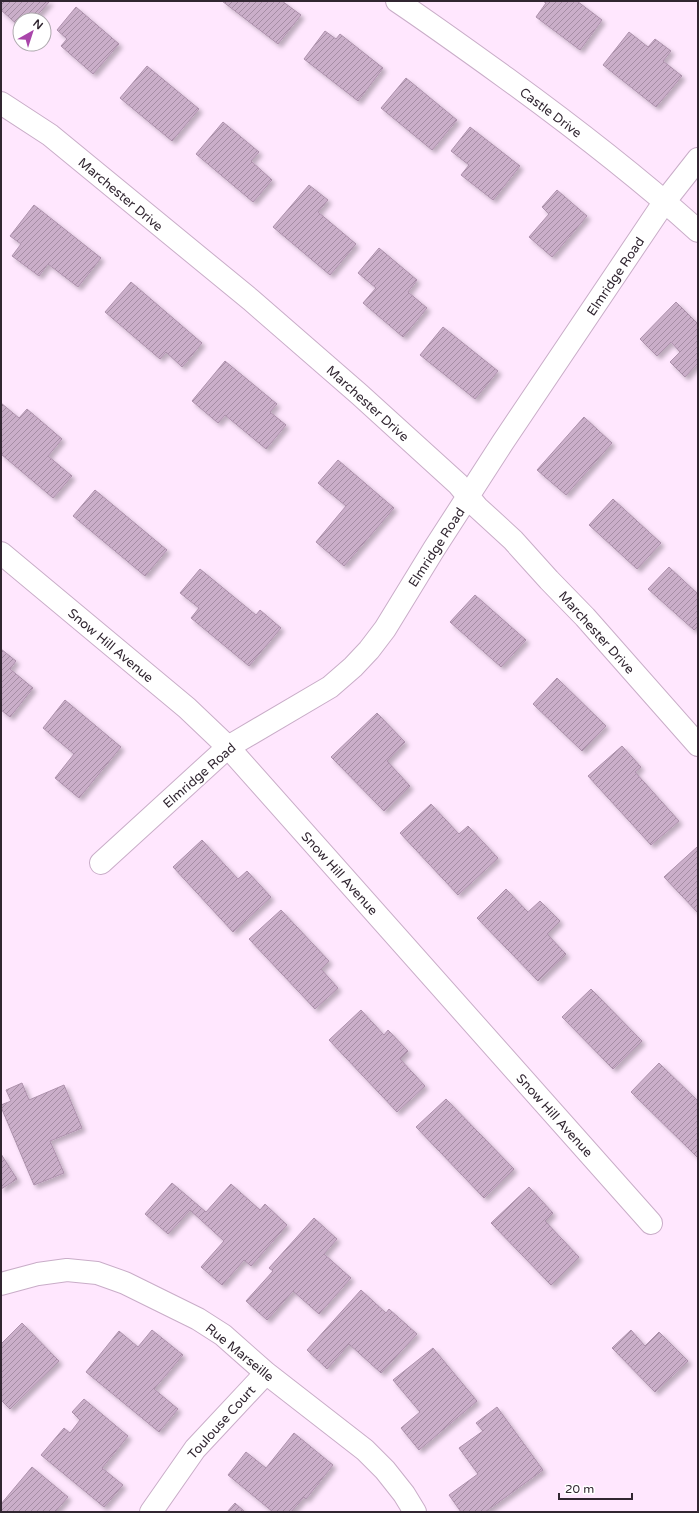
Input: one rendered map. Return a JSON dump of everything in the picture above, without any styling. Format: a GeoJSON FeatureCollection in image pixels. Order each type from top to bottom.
{"type":"FeatureCollection","features":[{"type":"Feature","properties":{"kind":"street","name":"Castle Drive"},"geometry":{"type":"LineString","coordinates":[[397,1],[430,23],[571,126],[665,201],[698,231]]}},
{"type":"Feature","properties":{"kind":"street","name":"Marchester Drive"},"geometry":{"type":"LineString","coordinates":[[1,103],[50,135],[251,300],[359,394],[458,484],[477,506],[513,540],[549,580],[585,616],[698,745]]}},
{"type":"Feature","properties":{"kind":"street","name":"Elmridge Road"},"geometry":{"type":"LineString","coordinates":[[101,863],[228,747],[330,687],[353,668],[385,629],[434,549],[469,497],[503,442],[665,201],[698,158]]}},
{"type":"Feature","properties":{"kind":"street","name":"Snow Hill Avenue"},"geometry":{"type":"LineString","coordinates":[[1,553],[187,708],[228,747],[651,1223]]}},
{"type":"Feature","properties":{"kind":"street","name":"Rue Marseille"},"geometry":{"type":"LineString","coordinates":[[1,1284],[38,1274],[67,1270],[97,1273],[125,1283],[198,1319],[223,1335],[266,1373],[365,1450],[385,1470],[404,1494],[415,1512]]}},
{"type":"Feature","properties":{"kind":"street","name":"Toulouse Court"},"geometry":{"type":"LineString","coordinates":[[151,1512],[195,1449],[266,1373]]}},
{"type":"Feature","properties":{"kind":"building"},"geometry":{"type":"Polygon","coordinates":[[[1,1],[50,1],[40,12],[12,12],[12,20],[1,10],[1,1]]]}},
{"type":"Feature","properties":{"kind":"building"},"geometry":{"type":"Polygon","coordinates":[[[222,1],[282,1],[301,15],[278,44],[222,1]]]}},
{"type":"Feature","properties":{"kind":"building"},"geometry":{"type":"Polygon","coordinates":[[[543,1],[577,1],[602,20],[580,50],[536,17],[546,3],[543,1]]]}},
{"type":"Feature","properties":{"kind":"building"},"geometry":{"type":"Polygon","coordinates":[[[76,7],[119,44],[93,74],[61,46],[67,39],[57,30],[76,7]]]}},
{"type":"Feature","properties":{"kind":"building"},"geometry":{"type":"Polygon","coordinates":[[[325,31],[336,39],[340,34],[383,68],[358,101],[304,59],[325,31]]]}},
{"type":"Feature","properties":{"kind":"building"},"geometry":{"type":"Polygon","coordinates":[[[629,32],[648,47],[655,39],[671,51],[663,61],[682,76],[656,107],[603,65],[629,32]]]}},
{"type":"Feature","properties":{"kind":"building"},"geometry":{"type":"Polygon","coordinates":[[[147,66],[199,109],[172,141],[120,98],[147,66]]]}},
{"type":"Feature","properties":{"kind":"building"},"geometry":{"type":"Polygon","coordinates":[[[406,78],[457,120],[432,150],[381,108],[406,78]]]}},
{"type":"Feature","properties":{"kind":"building"},"geometry":{"type":"Polygon","coordinates":[[[223,122],[259,152],[251,161],[272,180],[253,202],[196,154],[223,122]]]}},
{"type":"Feature","properties":{"kind":"building"},"geometry":{"type":"Polygon","coordinates":[[[470,127],[520,166],[493,200],[461,175],[469,165],[451,151],[470,127]]]}},
{"type":"Feature","properties":{"kind":"building"},"geometry":{"type":"Polygon","coordinates":[[[309,185],[328,200],[318,212],[356,244],[330,275],[273,227],[309,185]]]}},
{"type":"Feature","properties":{"kind":"building"},"geometry":{"type":"Polygon","coordinates":[[[557,190],[587,216],[552,257],[529,237],[549,214],[542,207],[557,190]]]}},
{"type":"Feature","properties":{"kind":"building"},"geometry":{"type":"Polygon","coordinates":[[[34,205],[101,258],[78,287],[48,264],[39,276],[12,256],[21,244],[10,236],[34,205]]]}},
{"type":"Feature","properties":{"kind":"building"},"geometry":{"type":"Polygon","coordinates":[[[379,248],[417,280],[408,292],[427,308],[403,337],[363,303],[376,288],[358,273],[379,248]]]}},
{"type":"Feature","properties":{"kind":"building"},"geometry":{"type":"Polygon","coordinates":[[[131,282],[202,343],[182,367],[166,352],[160,359],[105,312],[131,282]]]}},
{"type":"Feature","properties":{"kind":"building"},"geometry":{"type":"Polygon","coordinates":[[[676,302],[698,324],[698,363],[685,377],[670,362],[680,352],[671,342],[657,356],[640,339],[676,302]]]}},
{"type":"Feature","properties":{"kind":"building"},"geometry":{"type":"Polygon","coordinates":[[[443,327],[498,371],[475,399],[420,355],[443,327]]]}},
{"type":"Feature","properties":{"kind":"building"},"geometry":{"type":"Polygon","coordinates":[[[225,361],[277,404],[270,412],[286,425],[266,449],[225,415],[218,423],[192,401],[225,361]]]}},
{"type":"Feature","properties":{"kind":"building"},"geometry":{"type":"Polygon","coordinates":[[[1,403],[19,418],[27,409],[62,439],[48,456],[72,476],[53,498],[1,454],[1,403]]]}},
{"type":"Feature","properties":{"kind":"building"},"geometry":{"type":"Polygon","coordinates":[[[584,417],[612,443],[566,495],[537,470],[584,417]]]}},
{"type":"Feature","properties":{"kind":"building"},"geometry":{"type":"Polygon","coordinates":[[[338,460],[394,508],[344,566],[316,542],[346,506],[318,483],[338,460]]]}},
{"type":"Feature","properties":{"kind":"building"},"geometry":{"type":"Polygon","coordinates":[[[95,490],[167,550],[145,576],[73,516],[95,490]]]}},
{"type":"Feature","properties":{"kind":"building"},"geometry":{"type":"Polygon","coordinates":[[[613,499],[661,543],[637,569],[589,525],[613,499]]]}},
{"type":"Feature","properties":{"kind":"building"},"geometry":{"type":"Polygon","coordinates":[[[669,567],[698,594],[698,626],[694,630],[648,589],[669,567]]]}},
{"type":"Feature","properties":{"kind":"building"},"geometry":{"type":"Polygon","coordinates":[[[200,569],[256,615],[260,610],[281,628],[249,666],[191,618],[199,608],[180,593],[200,569]]]}},
{"type":"Feature","properties":{"kind":"building"},"geometry":{"type":"Polygon","coordinates":[[[475,595],[526,640],[501,667],[450,622],[475,595]]]}},
{"type":"Feature","properties":{"kind":"building"},"geometry":{"type":"Polygon","coordinates":[[[1,649],[16,661],[10,669],[33,688],[10,717],[1,710],[1,649]]]}},
{"type":"Feature","properties":{"kind":"building"},"geometry":{"type":"Polygon","coordinates":[[[557,678],[606,726],[582,751],[533,704],[557,678]]]}},
{"type":"Feature","properties":{"kind":"building"},"geometry":{"type":"Polygon","coordinates":[[[65,700],[121,747],[79,798],[55,778],[74,754],[43,728],[65,700]]]}},
{"type":"Feature","properties":{"kind":"building"},"geometry":{"type":"Polygon","coordinates":[[[377,713],[405,742],[387,761],[410,786],[384,811],[331,757],[377,713]]]}},
{"type":"Feature","properties":{"kind":"building"},"geometry":{"type":"Polygon","coordinates":[[[622,746],[641,767],[635,772],[679,821],[651,845],[588,776],[622,746]]]}},
{"type":"Feature","properties":{"kind":"building"},"geometry":{"type":"Polygon","coordinates":[[[431,804],[459,834],[468,826],[498,858],[458,895],[400,833],[431,804]]]}},
{"type":"Feature","properties":{"kind":"building"},"geometry":{"type":"Polygon","coordinates":[[[202,840],[238,879],[247,871],[271,897],[233,932],[173,867],[202,840]]]}},
{"type":"Feature","properties":{"kind":"building"},"geometry":{"type":"Polygon","coordinates":[[[697,847],[698,848],[698,913],[664,877],[697,847]]]}},
{"type":"Feature","properties":{"kind":"building"},"geometry":{"type":"Polygon","coordinates":[[[506,889],[528,912],[540,901],[560,921],[547,934],[566,954],[538,981],[477,918],[506,889]]]}},
{"type":"Feature","properties":{"kind":"building"},"geometry":{"type":"Polygon","coordinates":[[[281,910],[329,961],[321,969],[338,988],[315,1009],[249,939],[281,910]]]}},
{"type":"Feature","properties":{"kind":"building"},"geometry":{"type":"Polygon","coordinates":[[[591,989],[642,1041],[613,1069],[562,1017],[591,989]]]}},
{"type":"Feature","properties":{"kind":"building"},"geometry":{"type":"Polygon","coordinates":[[[361,1010],[384,1035],[388,1030],[408,1051],[400,1059],[425,1086],[397,1112],[329,1040],[361,1010]]]}},
{"type":"Feature","properties":{"kind":"building"},"geometry":{"type":"Polygon","coordinates":[[[659,1063],[698,1101],[698,1158],[631,1092],[659,1063]]]}},
{"type":"Feature","properties":{"kind":"building"},"geometry":{"type":"Polygon","coordinates":[[[22,1083],[29,1100],[64,1085],[82,1128],[50,1141],[64,1173],[34,1185],[1,1107],[1,1105],[11,1101],[6,1090],[22,1083]]]}},
{"type":"Feature","properties":{"kind":"building"},"geometry":{"type":"Polygon","coordinates":[[[446,1099],[514,1169],[484,1198],[416,1127],[446,1099]]]}},
{"type":"Feature","properties":{"kind":"building"},"geometry":{"type":"Polygon","coordinates":[[[1,1154],[17,1179],[1,1189],[1,1154]]]}},
{"type":"Feature","properties":{"kind":"building"},"geometry":{"type":"Polygon","coordinates":[[[172,1183],[206,1212],[231,1184],[260,1210],[265,1204],[287,1225],[251,1266],[244,1260],[222,1285],[201,1267],[224,1241],[190,1210],[168,1234],[145,1214],[172,1183]]]}},
{"type":"Feature","properties":{"kind":"building"},"geometry":{"type":"Polygon","coordinates":[[[529,1187],[553,1213],[545,1221],[579,1257],[551,1285],[491,1223],[529,1187]]]}},
{"type":"Feature","properties":{"kind":"building"},"geometry":{"type":"Polygon","coordinates":[[[314,1218],[337,1239],[324,1254],[351,1278],[319,1314],[293,1291],[267,1320],[246,1301],[273,1271],[269,1268],[314,1218]]]}},
{"type":"Feature","properties":{"kind":"building"},"geometry":{"type":"Polygon","coordinates":[[[361,1290],[386,1313],[389,1309],[417,1334],[381,1373],[349,1344],[327,1369],[307,1350],[361,1290]]]}},
{"type":"Feature","properties":{"kind":"building"},"geometry":{"type":"Polygon","coordinates":[[[22,1323],[59,1361],[10,1409],[1,1400],[1,1344],[22,1323]]]}},
{"type":"Feature","properties":{"kind":"building"},"geometry":{"type":"Polygon","coordinates":[[[152,1330],[183,1355],[154,1389],[178,1409],[159,1432],[86,1372],[119,1331],[138,1347],[152,1330]]]}},
{"type":"Feature","properties":{"kind":"building"},"geometry":{"type":"Polygon","coordinates":[[[631,1330],[645,1346],[659,1332],[688,1361],[655,1392],[612,1348],[631,1330]]]}},
{"type":"Feature","properties":{"kind":"building"},"geometry":{"type":"Polygon","coordinates":[[[433,1348],[477,1401],[419,1450],[401,1428],[420,1412],[393,1380],[433,1348]]]}},
{"type":"Feature","properties":{"kind":"building"},"geometry":{"type":"Polygon","coordinates":[[[84,1399],[128,1436],[102,1468],[123,1485],[104,1507],[41,1455],[64,1428],[70,1433],[80,1420],[72,1412],[84,1399]]]}},
{"type":"Feature","properties":{"kind":"building"},"geometry":{"type":"Polygon","coordinates":[[[497,1407],[543,1470],[485,1512],[461,1512],[449,1495],[478,1474],[459,1448],[483,1431],[476,1423],[497,1407]]]}},
{"type":"Feature","properties":{"kind":"building"},"geometry":{"type":"Polygon","coordinates":[[[294,1433],[333,1465],[306,1499],[304,1497],[291,1512],[273,1512],[228,1475],[246,1452],[266,1468],[294,1433]]]}},
{"type":"Feature","properties":{"kind":"building"},"geometry":{"type":"Polygon","coordinates":[[[32,1467],[68,1497],[55,1512],[1,1512],[1,1504],[32,1467]]]}},
{"type":"Feature","properties":{"kind":"building"},"geometry":{"type":"Polygon","coordinates":[[[235,1503],[245,1512],[227,1512],[235,1503]]]}}]}
